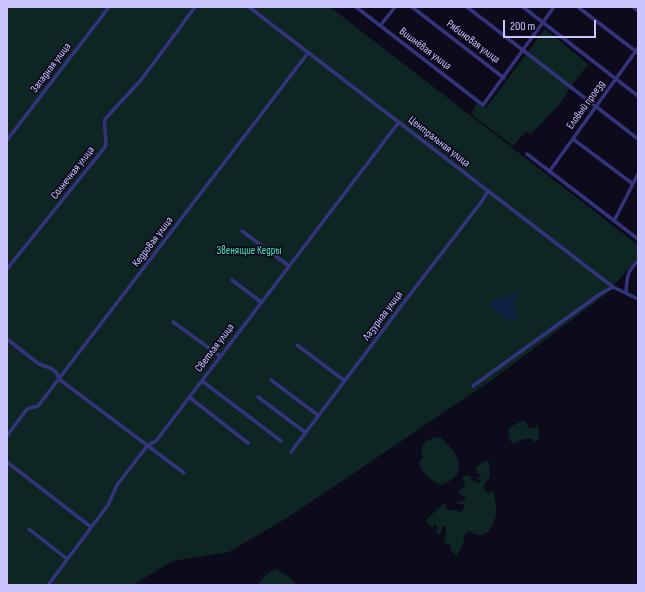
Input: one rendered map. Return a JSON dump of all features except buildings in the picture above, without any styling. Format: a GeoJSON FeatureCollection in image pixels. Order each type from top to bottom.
{"type":"FeatureCollection","features":[{"type":"Feature","properties":{"kind":"street","name":"Западная улица"},"geometry":{"type":"LineString","coordinates":[[7,140],[109,7]]}},
{"type":"Feature","properties":{"kind":"street","name":"Солнечная улица"},"geometry":{"type":"LineString","coordinates":[[7,269],[105,147],[105,119],[141,80],[195,7]]}},
{"type":"Feature","properties":{"kind":"street","name":"Центральная улица"},"geometry":{"type":"LineString","coordinates":[[249,7],[613,287],[638,299]]}},
{"type":"Feature","properties":{"kind":"street","name":"Вишнёвая улица"},"geometry":{"type":"LineString","coordinates":[[356,7],[483,105],[504,78]]}},
{"type":"Feature","properties":{"kind":"street"},"geometry":{"type":"LineString","coordinates":[[380,26],[395,7]]}},
{"type":"Feature","properties":{"kind":"street","name":"Рябиновая улица"},"geometry":{"type":"LineString","coordinates":[[412,7],[504,78]]}},
{"type":"Feature","properties":{"kind":"street"},"geometry":{"type":"LineString","coordinates":[[467,7],[638,139]]}},
{"type":"Feature","properties":{"kind":"street"},"geometry":{"type":"LineString","coordinates":[[523,7],[638,96]]}},
{"type":"Feature","properties":{"kind":"street"},"geometry":{"type":"LineString","coordinates":[[504,78],[554,7]]}},
{"type":"Feature","properties":{"kind":"street"},"geometry":{"type":"LineString","coordinates":[[578,7],[637,51]]}},
{"type":"Feature","properties":{"kind":"street"},"geometry":{"type":"LineString","coordinates":[[633,7],[638,11]]}},
{"type":"Feature","properties":{"kind":"street","name":"Еловый проезд"},"geometry":{"type":"LineString","coordinates":[[549,172],[637,51]]}},
{"type":"Feature","properties":{"kind":"street","name":"Кедровая улица"},"geometry":{"type":"LineString","coordinates":[[7,436],[26,409],[38,406],[308,53]]}},
{"type":"Feature","properties":{"kind":"street","name":"Светлая улица"},"geometry":{"type":"LineString","coordinates":[[48,585],[108,505],[117,485],[148,445],[156,441],[399,122]]}},
{"type":"Feature","properties":{"kind":"street"},"geometry":{"type":"LineString","coordinates":[[573,139],[633,184]]}},
{"type":"Feature","properties":{"kind":"street"},"geometry":{"type":"LineString","coordinates":[[527,154],[638,239]]}},
{"type":"Feature","properties":{"kind":"street"},"geometry":{"type":"LineString","coordinates":[[614,221],[638,174]]}},
{"type":"Feature","properties":{"kind":"street","name":"Лазурная улица"},"geometry":{"type":"LineString","coordinates":[[291,452],[482,201],[488,191]]}},
{"type":"Feature","properties":{"kind":"street"},"geometry":{"type":"LineString","coordinates":[[242,231],[289,266]]}},
{"type":"Feature","properties":{"kind":"street"},"geometry":{"type":"LineString","coordinates":[[626,292],[628,274],[638,261]]}},
{"type":"Feature","properties":{"kind":"street"},"geometry":{"type":"LineString","coordinates":[[232,280],[261,302]]}},
{"type":"Feature","properties":{"kind":"street"},"geometry":{"type":"LineString","coordinates":[[473,386],[600,294],[613,287]]}},
{"type":"Feature","properties":{"kind":"street"},"geometry":{"type":"LineString","coordinates":[[173,322],[220,356]]}},
{"type":"Feature","properties":{"kind":"street"},"geometry":{"type":"LineString","coordinates":[[7,339],[39,364],[56,372],[59,379],[184,473]]}},
{"type":"Feature","properties":{"kind":"street"},"geometry":{"type":"LineString","coordinates":[[297,345],[345,381]]}},
{"type":"Feature","properties":{"kind":"street"},"geometry":{"type":"LineString","coordinates":[[202,380],[281,441]]}},
{"type":"Feature","properties":{"kind":"street"},"geometry":{"type":"LineString","coordinates":[[271,380],[319,416]]}},
{"type":"Feature","properties":{"kind":"street"},"geometry":{"type":"LineString","coordinates":[[258,397],[306,433]]}},
{"type":"Feature","properties":{"kind":"street"},"geometry":{"type":"LineString","coordinates":[[189,398],[248,444]]}},
{"type":"Feature","properties":{"kind":"street"},"geometry":{"type":"LineString","coordinates":[[7,462],[91,527]]}},
{"type":"Feature","properties":{"kind":"street"},"geometry":{"type":"LineString","coordinates":[[29,530],[67,559]]}},
{"type":"Feature","properties":{"kind":"green space","name":"Звенящие Кедры"},"geometry":{"type":"Polygon","coordinates":[[[7,7],[330,7],[638,245],[638,258],[606,294],[492,380],[290,516],[229,552],[173,561],[133,585],[7,585],[7,7]]]}},
{"type":"Feature","properties":{"kind":"green space"},"geometry":{"type":"Polygon","coordinates":[[[545,29],[588,64],[559,105],[531,134],[526,131],[513,146],[471,114],[477,103],[486,108],[545,29]]]}},
{"type":"Feature","properties":{"kind":"green space"},"geometry":{"type":"Polygon","coordinates":[[[524,420],[529,428],[533,428],[538,425],[539,439],[533,443],[533,439],[527,439],[513,444],[508,436],[508,431],[510,427],[524,420]]]}},
{"type":"Feature","properties":{"kind":"green space"},"geometry":{"type":"Polygon","coordinates":[[[440,437],[456,455],[459,466],[455,477],[441,485],[427,476],[420,467],[419,463],[423,457],[422,449],[425,442],[440,437]]]}},
{"type":"Feature","properties":{"kind":"green space"},"geometry":{"type":"Polygon","coordinates":[[[485,461],[489,462],[490,477],[484,485],[485,491],[489,493],[493,490],[496,507],[494,521],[491,528],[485,534],[476,535],[469,531],[465,534],[463,544],[457,556],[451,551],[449,544],[444,543],[446,527],[443,526],[440,534],[438,535],[436,531],[438,528],[434,523],[433,527],[430,526],[426,520],[443,504],[446,505],[447,510],[462,512],[465,504],[457,504],[457,502],[463,501],[466,497],[459,494],[459,490],[465,487],[462,480],[466,475],[470,476],[472,481],[475,480],[479,483],[482,479],[478,480],[477,477],[481,477],[476,467],[485,461]]]}},
{"type":"Feature","properties":{"kind":"green space"},"geometry":{"type":"Polygon","coordinates":[[[275,569],[291,578],[296,585],[258,585],[265,576],[275,569]]]}},
{"type":"Feature","properties":{"kind":"water"},"geometry":{"type":"Polygon","coordinates":[[[515,293],[517,295],[517,299],[513,304],[518,317],[511,322],[489,306],[496,299],[510,296],[515,293]]]}}]}
